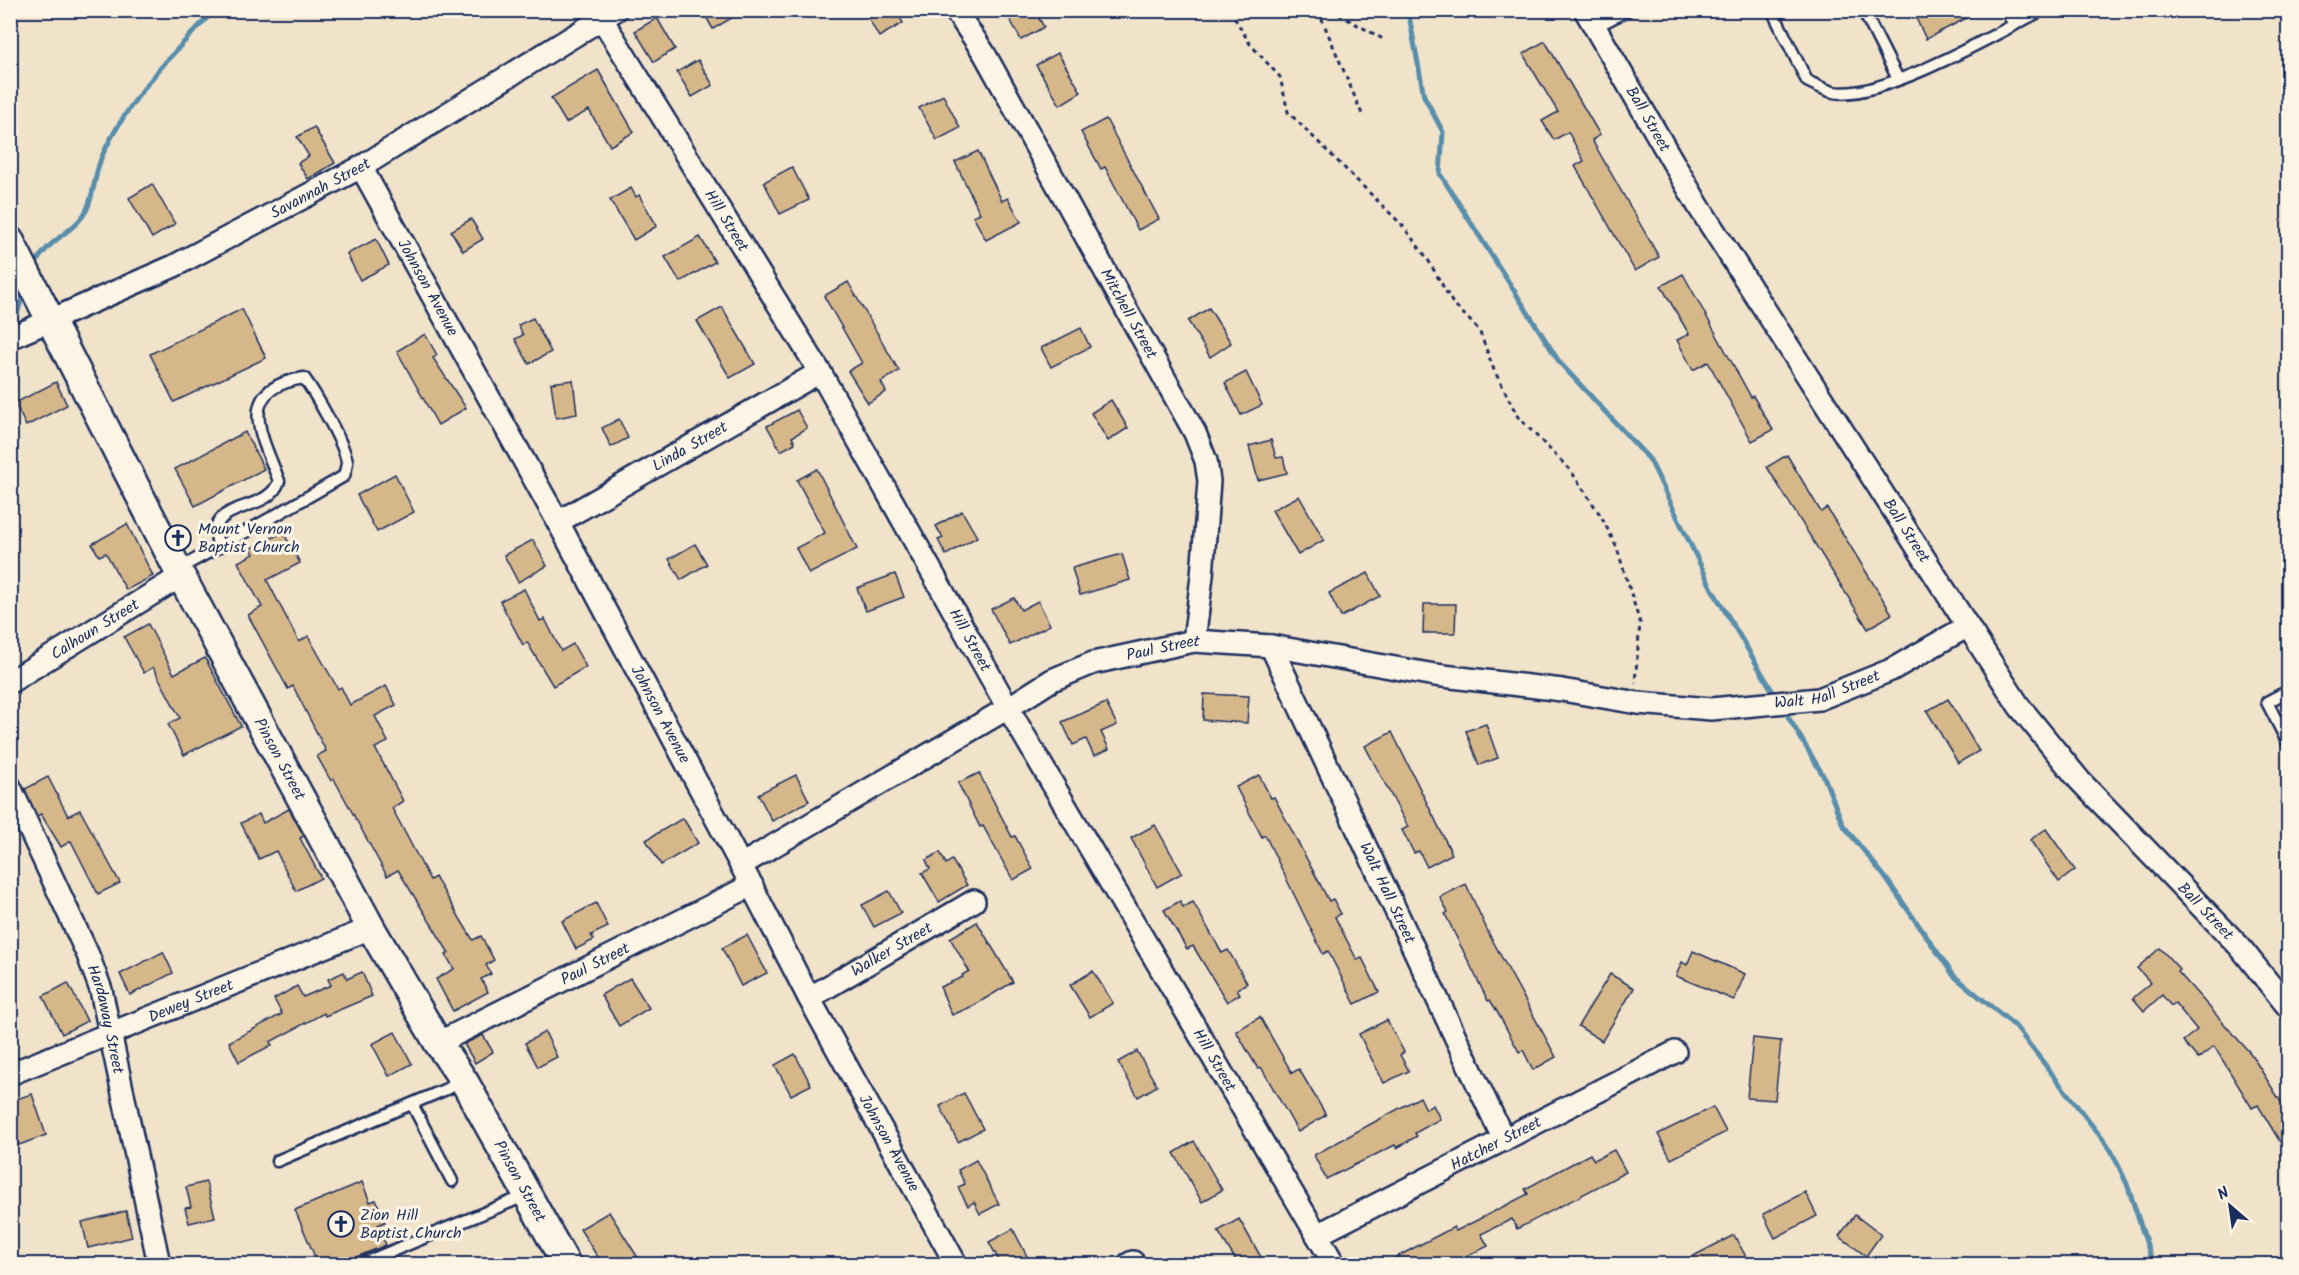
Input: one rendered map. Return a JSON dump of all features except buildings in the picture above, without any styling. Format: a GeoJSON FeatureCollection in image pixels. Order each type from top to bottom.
{"type":"FeatureCollection","features":[{"type":"Feature","properties":{"kind":"street","name":"Mitchell Street"},"geometry":{"type":"LineString","coordinates":[[955,10],[984,53],[1195,433],[1206,461],[1209,500],[1194,641]]}},
{"type":"Feature","properties":{"kind":"street","name":"Savannah Street"},"geometry":{"type":"LineString","coordinates":[[10,338],[174,266],[361,167],[609,15]]}},
{"type":"Feature","properties":{"kind":"street","name":"Hill Street"},"geometry":{"type":"LineString","coordinates":[[609,15],[820,372],[1008,708],[1334,1264]]}},
{"type":"Feature","properties":{"kind":"street","name":"Ball Street"},"geometry":{"type":"LineString","coordinates":[[1590,19],[1699,207],[2019,706],[2080,781],[2240,947],[2289,1007]]}},
{"type":"Feature","properties":{"kind":"street","name":"Johnson Avenue"},"geometry":{"type":"LineString","coordinates":[[361,167],[558,522],[752,885],[809,998],[956,1264]]}},
{"type":"Feature","properties":{"kind":"street","name":"Pinson Street"},"geometry":{"type":"LineString","coordinates":[[10,241],[180,573],[371,928],[438,1043],[464,1082],[567,1264]]}},
{"type":"Feature","properties":{"kind":"street","name":"Linda Street"},"geometry":{"type":"LineString","coordinates":[[558,522],[820,372]]}},
{"type":"Feature","properties":{"kind":"street","name":"Calhoun Street"},"geometry":{"type":"LineString","coordinates":[[10,682],[180,573]]}},
{"type":"Feature","properties":{"kind":"street","name":"Walt Hall Street"},"geometry":{"type":"LineString","coordinates":[[1638,703],[1712,709],[1819,699],[1891,670],[1968,626]]}},
{"type":"Feature","properties":{"kind":"street","name":"Paul Street"},"geometry":{"type":"LineString","coordinates":[[741,865],[1052,680],[1093,663],[1194,641],[1271,646],[1435,675],[1562,690],[1638,703]]}},
{"type":"Feature","properties":{"kind":"street","name":"Walt Hall Street"},"geometry":{"type":"LineString","coordinates":[[1271,646],[1504,1140]]}},
{"type":"Feature","properties":{"kind":"street","name":"Hardaway Street"},"geometry":{"type":"LineString","coordinates":[[10,787],[88,955],[100,990],[159,1264]]}},
{"type":"Feature","properties":{"kind":"street","name":"Paul Street"},"geometry":{"type":"LineString","coordinates":[[438,1043],[752,885]]}},
{"type":"Feature","properties":{"kind":"street","name":"Walker Street"},"geometry":{"type":"LineString","coordinates":[[809,998],[974,901]]}},
{"type":"Feature","properties":{"kind":"street","name":"Dewey Street"},"geometry":{"type":"LineString","coordinates":[[10,1074],[371,928]]}},
{"type":"Feature","properties":{"kind":"street","name":"Hatcher Street"},"geometry":{"type":"LineString","coordinates":[[1317,1235],[1675,1052]]}},
{"type":"Feature","properties":{"kind":"lane"},"geometry":{"type":"LineString","coordinates":[[1590,19],[1628,10]]}},
{"type":"Feature","properties":{"kind":"lane"},"geometry":{"type":"LineString","coordinates":[[1772,10],[1807,81],[1834,92],[1875,87],[1927,68],[2042,10]]}},
{"type":"Feature","properties":{"kind":"lane"},"geometry":{"type":"LineString","coordinates":[[1863,10],[1898,79]]}},
{"type":"Feature","properties":{"kind":"lane"},"geometry":{"type":"LineString","coordinates":[[2006,10],[2014,25]]}},
{"type":"Feature","properties":{"kind":"lane"},"geometry":{"type":"LineString","coordinates":[[180,573],[219,547],[344,476],[347,463],[344,452],[314,391],[304,378],[288,381],[262,398],[257,411],[260,434],[279,481],[272,494],[223,517],[216,523],[214,532],[219,547]]}},
{"type":"Feature","properties":{"kind":"lane"},"geometry":{"type":"LineString","coordinates":[[2289,691],[2267,702],[2289,743]]}},
{"type":"Feature","properties":{"kind":"lane"},"geometry":{"type":"LineString","coordinates":[[277,1161],[464,1082]]}},
{"type":"Feature","properties":{"kind":"lane"},"geometry":{"type":"LineString","coordinates":[[412,1104],[452,1181]]}},
{"type":"Feature","properties":{"kind":"lane"},"geometry":{"type":"LineString","coordinates":[[361,1264],[528,1195]]}},
{"type":"Feature","properties":{"kind":"path"},"geometry":{"type":"LineString","coordinates":[[1230,10],[1250,44],[1280,77],[1288,112],[1402,225],[1427,258],[1452,302],[1479,330],[1494,370],[1518,417],[1571,471],[1601,516],[1617,548],[1640,623],[1639,652],[1634,674],[1638,703]]}},
{"type":"Feature","properties":{"kind":"path"},"geometry":{"type":"LineString","coordinates":[[1318,10],[1362,114]]}},
{"type":"Feature","properties":{"kind":"path"},"geometry":{"type":"LineString","coordinates":[[1331,10],[1383,39]]}},
{"type":"Feature","properties":{"kind":"waterway"},"geometry":{"type":"LineString","coordinates":[[34,267],[46,250],[86,211],[103,154],[138,96],[183,43],[215,10]]}},
{"type":"Feature","properties":{"kind":"waterway"},"geometry":{"type":"LineString","coordinates":[[1408,10],[1424,96],[1443,132],[1440,174],[1560,363],[1650,460],[1712,589],[1776,697]]}},
{"type":"Feature","properties":{"kind":"waterway"},"geometry":{"type":"LineString","coordinates":[[13,329],[24,290]]}},
{"type":"Feature","properties":{"kind":"waterway"},"geometry":{"type":"LineString","coordinates":[[1783,708],[1824,777],[1843,825],[1885,877],[1954,976],[2015,1026],[2111,1150],[2127,1184],[2152,1260]]}},
{"type":"Feature","properties":{"kind":"place","name":"Mount Vernon Baptist Church"},"geometry":{"type":"Point","coordinates":[178,538]}},
{"type":"Feature","properties":{"kind":"place","name":"Zion Hill Baptist Church"},"geometry":{"type":"Point","coordinates":[341,1224]}}]}
